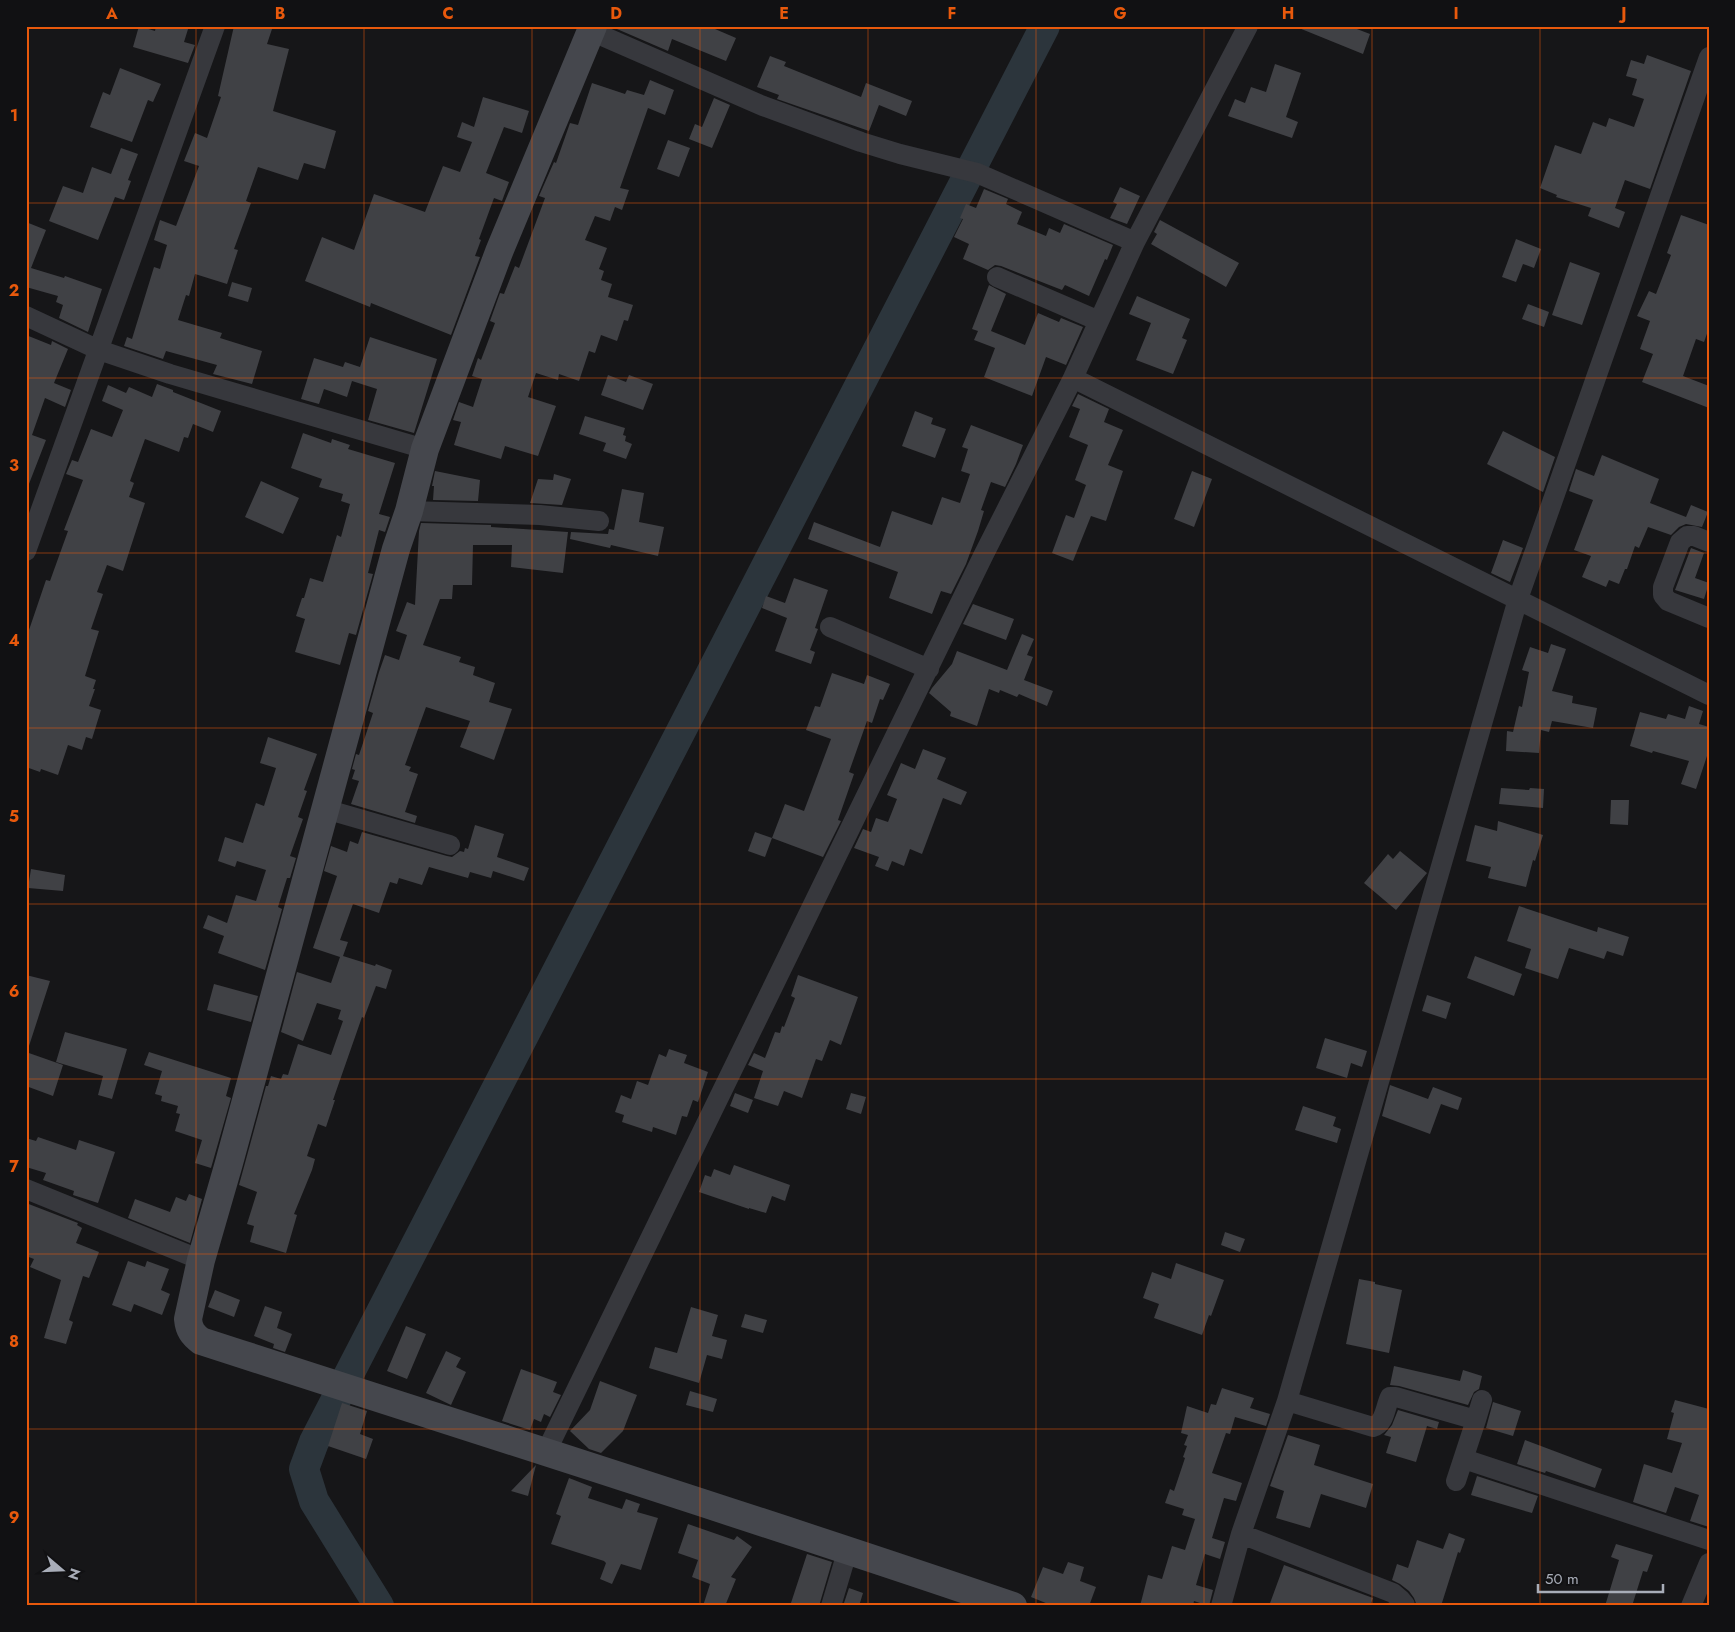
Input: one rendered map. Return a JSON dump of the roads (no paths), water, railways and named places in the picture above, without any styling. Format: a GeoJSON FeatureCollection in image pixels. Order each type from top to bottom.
{"type":"FeatureCollection","features":[{"type":"Feature","properties":{"kind":"street"},"geometry":{"type":"LineString","coordinates":[[26,551],[215,26]]}},
{"type":"Feature","properties":{"kind":"street"},"geometry":{"type":"LineString","coordinates":[[546,1452],[984,554],[1073,378],[1135,242],[1248,26]]}},
{"type":"Feature","properties":{"kind":"street"},"geometry":{"type":"LineString","coordinates":[[1013,1606],[848,1549],[202,1341],[195,1337],[188,1325],[188,1319],[201,1260],[425,449],[499,252],[592,28],[763,106],[861,142],[977,173],[1135,242]]}},
{"type":"Feature","properties":{"kind":"street"},"geometry":{"type":"LineString","coordinates":[[1221,1606],[1241,1534],[1287,1401],[1518,599],[1709,57]]}},
{"type":"Feature","properties":{"kind":"street"},"geometry":{"type":"LineString","coordinates":[[997,277],[1099,321]]}},
{"type":"Feature","properties":{"kind":"street"},"geometry":{"type":"LineString","coordinates":[[26,316],[99,350],[170,374],[425,449]]}},
{"type":"Feature","properties":{"kind":"street"},"geometry":{"type":"LineString","coordinates":[[1073,378],[1709,695]]}},
{"type":"Feature","properties":{"kind":"street"},"geometry":{"type":"LineString","coordinates":[[409,511],[540,515],[600,521]]}},
{"type":"Feature","properties":{"kind":"street"},"geometry":{"type":"LineString","coordinates":[[1709,542],[1694,536],[1687,536],[1680,542],[1663,587],[1663,595],[1668,601],[1709,618]]}},
{"type":"Feature","properties":{"kind":"street"},"geometry":{"type":"LineString","coordinates":[[830,627],[928,669]]}},
{"type":"Feature","properties":{"kind":"street"},"geometry":{"type":"LineString","coordinates":[[325,809],[450,846]]}},
{"type":"Feature","properties":{"kind":"street"},"geometry":{"type":"LineString","coordinates":[[26,1189],[201,1260]]}},
{"type":"Feature","properties":{"kind":"street"},"geometry":{"type":"LineString","coordinates":[[1287,1401],[1373,1427],[1382,1422],[1390,1397],[1396,1397],[1476,1420]]}},
{"type":"Feature","properties":{"kind":"street"},"geometry":{"type":"LineString","coordinates":[[1456,1482],[1482,1400]]}},
{"type":"Feature","properties":{"kind":"street"},"geometry":{"type":"LineString","coordinates":[[1464,1458],[1709,1540]]}},
{"type":"Feature","properties":{"kind":"street"},"geometry":{"type":"LineString","coordinates":[[1241,1534],[1393,1593],[1405,1605]]}},
{"type":"Feature","properties":{"kind":"street"},"geometry":{"type":"LineString","coordinates":[[831,1606],[848,1549]]}},
{"type":"Feature","properties":{"kind":"street"},"geometry":{"type":"LineString","coordinates":[[1691,1606],[1708,1564]]}},
{"type":"Feature","properties":{"kind":"waterway"},"geometry":{"type":"LineString","coordinates":[[379,1606],[314,1501],[304,1469],[314,1442],[1045,26]]}}]}
